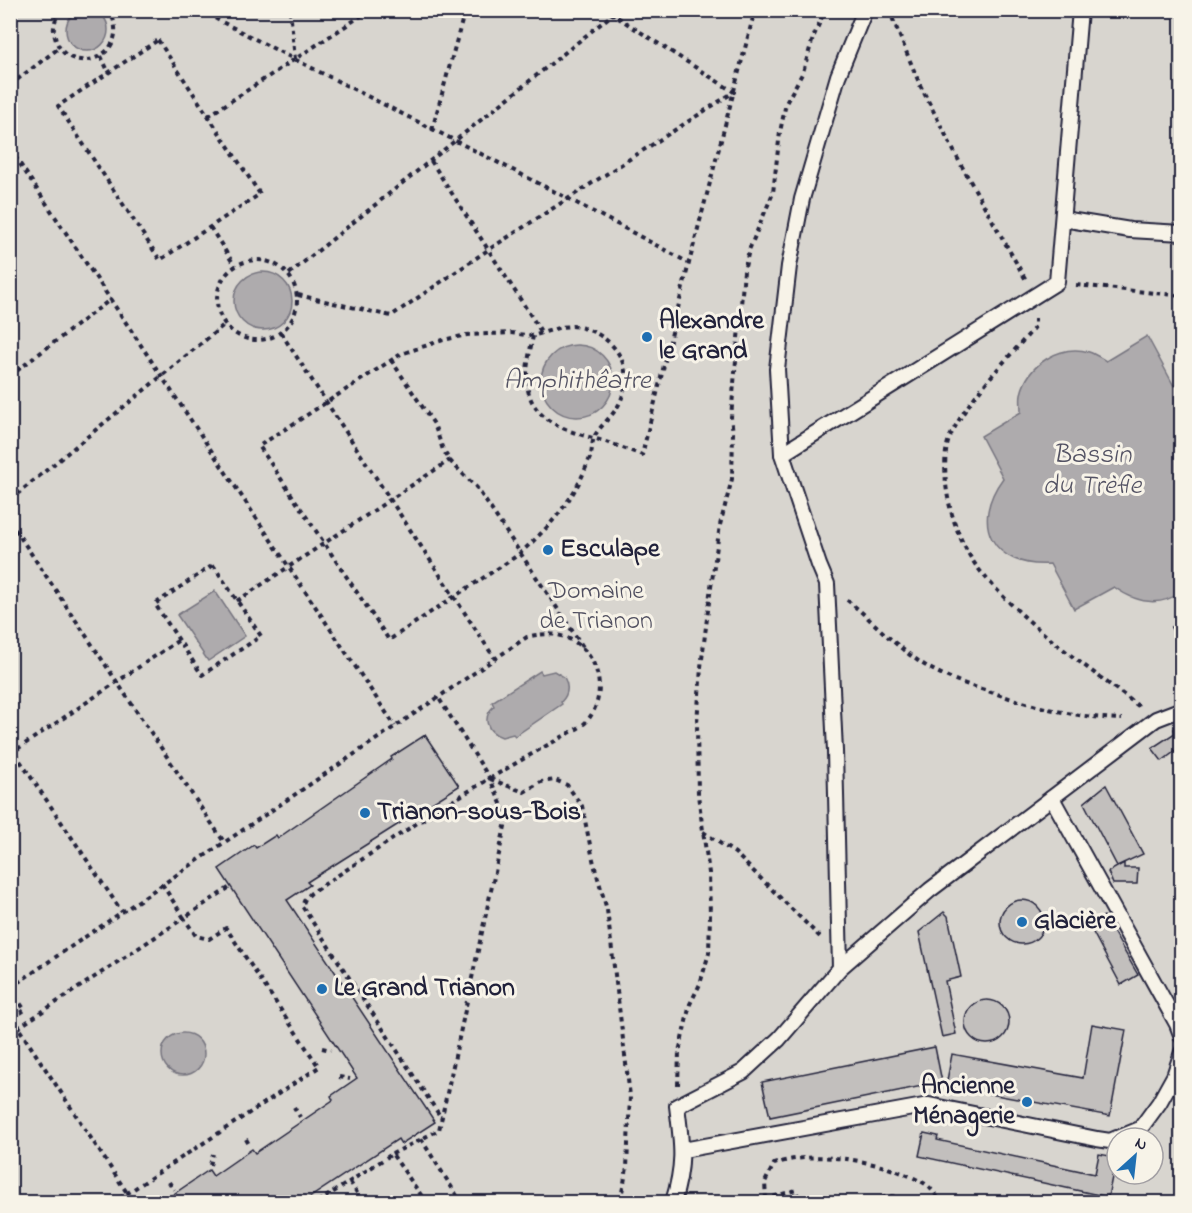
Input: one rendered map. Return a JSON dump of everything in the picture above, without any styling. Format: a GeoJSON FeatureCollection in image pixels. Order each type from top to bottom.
{"type":"FeatureCollection","features":[{"type":"Feature","properties":{"kind":"lane"},"geometry":{"type":"LineString","coordinates":[[840,968],[835,751],[827,584],[782,454],[777,369],[789,266],[802,199],[838,76],[865,10]]}},
{"type":"Feature","properties":{"kind":"lane"},"geometry":{"type":"LineString","coordinates":[[782,454],[1057,282],[1080,10]]}},
{"type":"Feature","properties":{"kind":"lane"},"geometry":{"type":"LineString","coordinates":[[1063,219],[1130,230],[1182,233]]}},
{"type":"Feature","properties":{"kind":"lane"},"geometry":{"type":"LineString","coordinates":[[673,1203],[680,1177],[683,1150],[677,1106],[743,1072],[778,1039],[840,968],[930,890],[1156,719],[1182,709]]}},
{"type":"Feature","properties":{"kind":"lane"},"geometry":{"type":"LineString","coordinates":[[1052,798],[1177,1024],[1182,1037]]}},
{"type":"Feature","properties":{"kind":"lane"},"geometry":{"type":"LineString","coordinates":[[1142,1126],[1160,1103],[1174,1076],[1182,1052]]}},
{"type":"Feature","properties":{"kind":"lane"},"geometry":{"type":"LineString","coordinates":[[683,1150],[929,1106],[1105,1140]]}},
{"type":"Feature","properties":{"kind":"path"},"geometry":{"type":"LineString","coordinates":[[61,10],[54,28],[59,48],[74,59],[83,61],[101,56],[114,40],[116,30],[109,10]]}},
{"type":"Feature","properties":{"kind":"path"},"geometry":{"type":"LineString","coordinates":[[199,10],[570,198],[689,263]]}},
{"type":"Feature","properties":{"kind":"path"},"geometry":{"type":"LineString","coordinates":[[290,10],[295,60]]}},
{"type":"Feature","properties":{"kind":"path"},"geometry":{"type":"LineString","coordinates":[[208,116],[370,10]]}},
{"type":"Feature","properties":{"kind":"path"},"geometry":{"type":"LineString","coordinates":[[432,130],[465,10]]}},
{"type":"Feature","properties":{"kind":"path"},"geometry":{"type":"LineString","coordinates":[[606,10],[734,92]]}},
{"type":"Feature","properties":{"kind":"path"},"geometry":{"type":"LineString","coordinates":[[289,274],[618,10]]}},
{"type":"Feature","properties":{"kind":"path"},"geometry":{"type":"LineString","coordinates":[[533,336],[527,384],[532,401],[540,414],[553,424],[573,434],[593,438],[642,455],[755,10]]}},
{"type":"Feature","properties":{"kind":"path"},"geometry":{"type":"LineString","coordinates":[[677,1106],[679,1052],[690,1004],[700,984],[709,953],[709,873],[698,795],[698,723],[701,667],[720,525],[732,478],[731,417],[744,271],[749,250],[774,193],[780,132],[786,103],[803,72],[813,38],[825,10]]}},
{"type":"Feature","properties":{"kind":"path"},"geometry":{"type":"LineString","coordinates":[[889,10],[920,85],[960,163],[1036,296],[1035,327],[985,385],[958,421],[948,442],[945,467],[947,494],[957,529],[966,550],[980,572],[1009,601],[1050,638],[1156,719]]}},
{"type":"Feature","properties":{"kind":"path"},"geometry":{"type":"LineString","coordinates":[[158,40],[260,194],[160,260],[58,106],[109,73],[158,40]]}},
{"type":"Feature","properties":{"kind":"path"},"geometry":{"type":"LineString","coordinates":[[10,85],[59,48]]}},
{"type":"Feature","properties":{"kind":"path"},"geometry":{"type":"LineString","coordinates":[[101,56],[109,73]]}},
{"type":"Feature","properties":{"kind":"path"},"geometry":{"type":"LineString","coordinates":[[298,295],[391,316],[488,250],[734,92]]}},
{"type":"Feature","properties":{"kind":"path"},"geometry":{"type":"LineString","coordinates":[[10,149],[395,726]]}},
{"type":"Feature","properties":{"kind":"path"},"geometry":{"type":"LineString","coordinates":[[431,161],[542,333]]}},
{"type":"Feature","properties":{"kind":"path"},"geometry":{"type":"LineString","coordinates":[[210,227],[236,266]]}},
{"type":"Feature","properties":{"kind":"path"},"geometry":{"type":"LineString","coordinates":[[249,260],[264,260],[277,264],[293,280],[298,295],[295,317],[280,333],[263,340],[245,339],[225,324],[220,316],[217,297],[222,279],[236,266],[249,260]]}},
{"type":"Feature","properties":{"kind":"path"},"geometry":{"type":"LineString","coordinates":[[1057,282],[1182,298]]}},
{"type":"Feature","properties":{"kind":"path"},"geometry":{"type":"LineString","coordinates":[[10,376],[111,299]]}},
{"type":"Feature","properties":{"kind":"path"},"geometry":{"type":"LineString","coordinates":[[10,500],[225,324]]}},
{"type":"Feature","properties":{"kind":"path"},"geometry":{"type":"LineString","coordinates":[[561,327],[582,327],[602,335],[618,350],[624,369],[624,390],[616,410],[593,438],[591,454],[582,476],[547,528],[520,554],[389,640],[259,446],[401,354],[425,345],[467,335],[511,333],[533,336],[561,327]]}},
{"type":"Feature","properties":{"kind":"path"},"geometry":{"type":"LineString","coordinates":[[280,333],[495,659]]}},
{"type":"Feature","properties":{"kind":"path"},"geometry":{"type":"LineString","coordinates":[[391,360],[434,424],[443,450],[456,470],[477,488],[593,660],[599,686],[598,701],[585,723],[462,795],[311,893],[302,906],[442,1119]]}},
{"type":"Feature","properties":{"kind":"path"},"geometry":{"type":"LineString","coordinates":[[237,600],[450,460]]}},
{"type":"Feature","properties":{"kind":"path"},"geometry":{"type":"LineString","coordinates":[[10,522],[224,842]]}},
{"type":"Feature","properties":{"kind":"path"},"geometry":{"type":"LineString","coordinates":[[213,565],[237,600],[261,636],[202,675],[155,604],[213,565]]}},
{"type":"Feature","properties":{"kind":"path"},"geometry":{"type":"LineString","coordinates":[[827,584],[918,661],[959,682],[1023,703],[1065,713],[1104,719],[1156,719]]}},
{"type":"Feature","properties":{"kind":"path"},"geometry":{"type":"LineString","coordinates":[[1171,629],[1182,622]]}},
{"type":"Feature","properties":{"kind":"path"},"geometry":{"type":"LineString","coordinates":[[133,1203],[11,1018],[25,1010],[10,988],[528,636],[543,633],[558,635],[572,640],[586,650]]}},
{"type":"Feature","properties":{"kind":"path"},"geometry":{"type":"LineString","coordinates":[[12,753],[179,640]]}},
{"type":"Feature","properties":{"kind":"path"},"geometry":{"type":"LineString","coordinates":[[318,1203],[392,1154],[440,1130],[507,817],[490,779],[438,697]]}},
{"type":"Feature","properties":{"kind":"path"},"geometry":{"type":"LineString","coordinates":[[10,746],[12,753],[122,912]]}},
{"type":"Feature","properties":{"kind":"path"},"geometry":{"type":"LineString","coordinates":[[490,779],[524,792],[541,782],[555,780],[567,785],[582,806],[594,864],[607,910],[630,1096],[627,1168],[620,1203]]}},
{"type":"Feature","properties":{"kind":"path"},"geometry":{"type":"LineString","coordinates":[[703,832],[735,853],[823,940]]}},
{"type":"Feature","properties":{"kind":"path"},"geometry":{"type":"LineString","coordinates":[[114,1203],[319,1067],[226,928],[209,939],[196,936],[162,884]]}},
{"type":"Feature","properties":{"kind":"path"},"geometry":{"type":"LineString","coordinates":[[10,1033],[230,887]]}},
{"type":"Feature","properties":{"kind":"path"},"geometry":{"type":"LineString","coordinates":[[322,1048],[331,1050]]}},
{"type":"Feature","properties":{"kind":"path"},"geometry":{"type":"LineString","coordinates":[[339,1077],[350,1079]]}},
{"type":"Feature","properties":{"kind":"path"},"geometry":{"type":"LineString","coordinates":[[294,1107],[300,1117]]}},
{"type":"Feature","properties":{"kind":"path"},"geometry":{"type":"LineString","coordinates":[[246,1139],[250,1146]]}},
{"type":"Feature","properties":{"kind":"path"},"geometry":{"type":"LineString","coordinates":[[421,1139],[461,1203]]}},
{"type":"Feature","properties":{"kind":"path"},"geometry":{"type":"LineString","coordinates":[[210,1165],[213,1154]]}},
{"type":"Feature","properties":{"kind":"path"},"geometry":{"type":"LineString","coordinates":[[392,1154],[426,1203]]}},
{"type":"Feature","properties":{"kind":"path"},"geometry":{"type":"LineString","coordinates":[[766,1199],[765,1182],[774,1164],[789,1159],[818,1157],[875,1164],[924,1183],[941,1203]]}},
{"type":"Feature","properties":{"kind":"path"},"geometry":{"type":"LineString","coordinates":[[169,1182],[174,1190]]}},
{"type":"Feature","properties":{"kind":"path"},"geometry":{"type":"LineString","coordinates":[[350,1182],[363,1203]]}},
{"type":"Feature","properties":{"kind":"path"},"geometry":{"type":"LineString","coordinates":[[756,1203],[796,1190],[800,1203]]}},
{"type":"Feature","properties":{"kind":"path"},"geometry":{"type":"LineString","coordinates":[[873,1203],[889,1196],[898,1197],[909,1203]]}},
{"type":"Feature","properties":{"kind":"path"},"geometry":{"type":"LineString","coordinates":[[957,1203],[964,1203]]}},
{"type":"Feature","properties":{"kind":"green space","name":"Domaine de Trianon"},"geometry":{"type":"Polygon","coordinates":[[[10,11],[1181,11],[1181,1202],[11,1202],[10,11]]]}},
{"type":"Feature","properties":{"kind":"water"},"geometry":{"type":"Polygon","coordinates":[[[87,9],[102,15],[108,30],[102,45],[87,51],[72,45],[66,30],[72,15],[87,9]]]}},
{"type":"Feature","properties":{"kind":"water"},"geometry":{"type":"Polygon","coordinates":[[[263,272],[274,274],[287,285],[292,301],[290,312],[279,325],[263,330],[252,328],[239,317],[234,301],[236,290],[247,277],[263,272]]]}},
{"type":"Feature","properties":{"kind":"water","name":"Bassin du Trèfle"},"geometry":{"type":"Polygon","coordinates":[[[1147,336],[1174,386],[1181,386],[1181,592],[1164,600],[1147,601],[1130,596],[1114,587],[1074,609],[1050,564],[1014,559],[1001,551],[992,540],[988,526],[988,511],[993,495],[1003,478],[981,436],[1021,412],[1021,396],[1025,383],[1038,365],[1047,359],[1067,351],[1078,350],[1091,353],[1106,361],[1147,336]]]}},
{"type":"Feature","properties":{"kind":"water","name":"Amphithêatre"},"geometry":{"type":"Polygon","coordinates":[[[584,345],[603,355],[611,367],[613,381],[611,395],[603,407],[591,415],[570,417],[551,407],[543,395],[541,374],[551,355],[563,347],[584,345]]]}},
{"type":"Feature","properties":{"kind":"water"},"geometry":{"type":"Polygon","coordinates":[[[215,591],[245,636],[208,661],[177,615],[215,591]]]}},
{"type":"Feature","properties":{"kind":"water"},"geometry":{"type":"Polygon","coordinates":[[[540,671],[542,674],[554,671],[564,677],[567,690],[562,704],[515,736],[513,734],[502,737],[492,732],[487,719],[494,706],[492,702],[540,671]]]}},
{"type":"Feature","properties":{"kind":"water"},"geometry":{"type":"Polygon","coordinates":[[[183,1033],[191,1034],[198,1039],[203,1046],[203,1062],[198,1069],[191,1074],[183,1075],[175,1074],[168,1069],[163,1062],[162,1054],[163,1046],[168,1039],[175,1034],[183,1033]]]}},
{"type":"Feature","properties":{"kind":"building"},"geometry":{"type":"Polygon","coordinates":[[[1182,725],[1182,746],[1162,761],[1152,748],[1175,733],[1174,729],[1182,725]]]}},
{"type":"Feature","properties":{"kind":"building","name":"Le Grand Trianon"},"geometry":{"type":"Polygon","coordinates":[[[425,735],[459,786],[307,882],[310,885],[287,900],[435,1122],[401,1144],[398,1139],[303,1202],[162,1202],[209,1170],[213,1176],[252,1149],[255,1153],[333,1100],[331,1096],[357,1078],[219,869],[254,845],[256,848],[276,835],[278,838],[425,735]]]}},
{"type":"Feature","properties":{"kind":"building"},"geometry":{"type":"Polygon","coordinates":[[[1106,785],[1143,854],[1117,866],[1084,803],[1106,785]]]}},
{"type":"Feature","properties":{"kind":"building"},"geometry":{"type":"Polygon","coordinates":[[[1124,863],[1124,868],[1138,868],[1137,884],[1113,884],[1108,872],[1124,863]]]}},
{"type":"Feature","properties":{"kind":"building","name":"Glacière"},"geometry":{"type":"Polygon","coordinates":[[[1022,900],[1038,906],[1044,922],[1038,938],[1022,944],[1006,938],[1000,922],[1006,906],[1022,900]]]}},
{"type":"Feature","properties":{"kind":"building"},"geometry":{"type":"Polygon","coordinates":[[[944,912],[948,916],[961,977],[945,981],[956,1034],[942,1037],[919,932],[944,912]]]}},
{"type":"Feature","properties":{"kind":"building"},"geometry":{"type":"Polygon","coordinates":[[[1104,916],[1138,975],[1121,985],[1089,925],[1104,916]]]}},
{"type":"Feature","properties":{"kind":"building","name":"Glacière"},"geometry":{"type":"Polygon","coordinates":[[[987,1000],[1003,1006],[1009,1022],[1003,1038],[987,1044],[971,1038],[965,1022],[971,1006],[987,1000]]]}},
{"type":"Feature","properties":{"kind":"building"},"geometry":{"type":"Polygon","coordinates":[[[1092,1024],[1126,1030],[1110,1116],[946,1086],[952,1054],[1083,1078],[1092,1024]]]}},
{"type":"Feature","properties":{"kind":"building"},"geometry":{"type":"Polygon","coordinates":[[[935,1047],[942,1082],[770,1117],[762,1082],[935,1047]]]}},
{"type":"Feature","properties":{"kind":"building"},"geometry":{"type":"Polygon","coordinates":[[[924,1133],[938,1136],[937,1140],[1095,1174],[1099,1154],[1105,1155],[1105,1186],[1110,1186],[1108,1197],[919,1156],[924,1133]]]}},
{"type":"Feature","properties":{"kind":"place","name":"Alexandre le Grand"},"geometry":{"type":"Point","coordinates":[647,337]}},
{"type":"Feature","properties":{"kind":"place","name":"Esculape"},"geometry":{"type":"Point","coordinates":[548,550]}},
{"type":"Feature","properties":{"kind":"place","name":"Trianon-sous-Bois"},"geometry":{"type":"Point","coordinates":[365,813]}},
{"type":"Feature","properties":{"kind":"place","name":"Glacière"},"geometry":{"type":"Point","coordinates":[1022,922]}},
{"type":"Feature","properties":{"kind":"place","name":"Le Grand Trianon"},"geometry":{"type":"Point","coordinates":[322,989]}},
{"type":"Feature","properties":{"kind":"place","name":"Ancienne Ménagerie"},"geometry":{"type":"Point","coordinates":[1027,1102]}}]}
